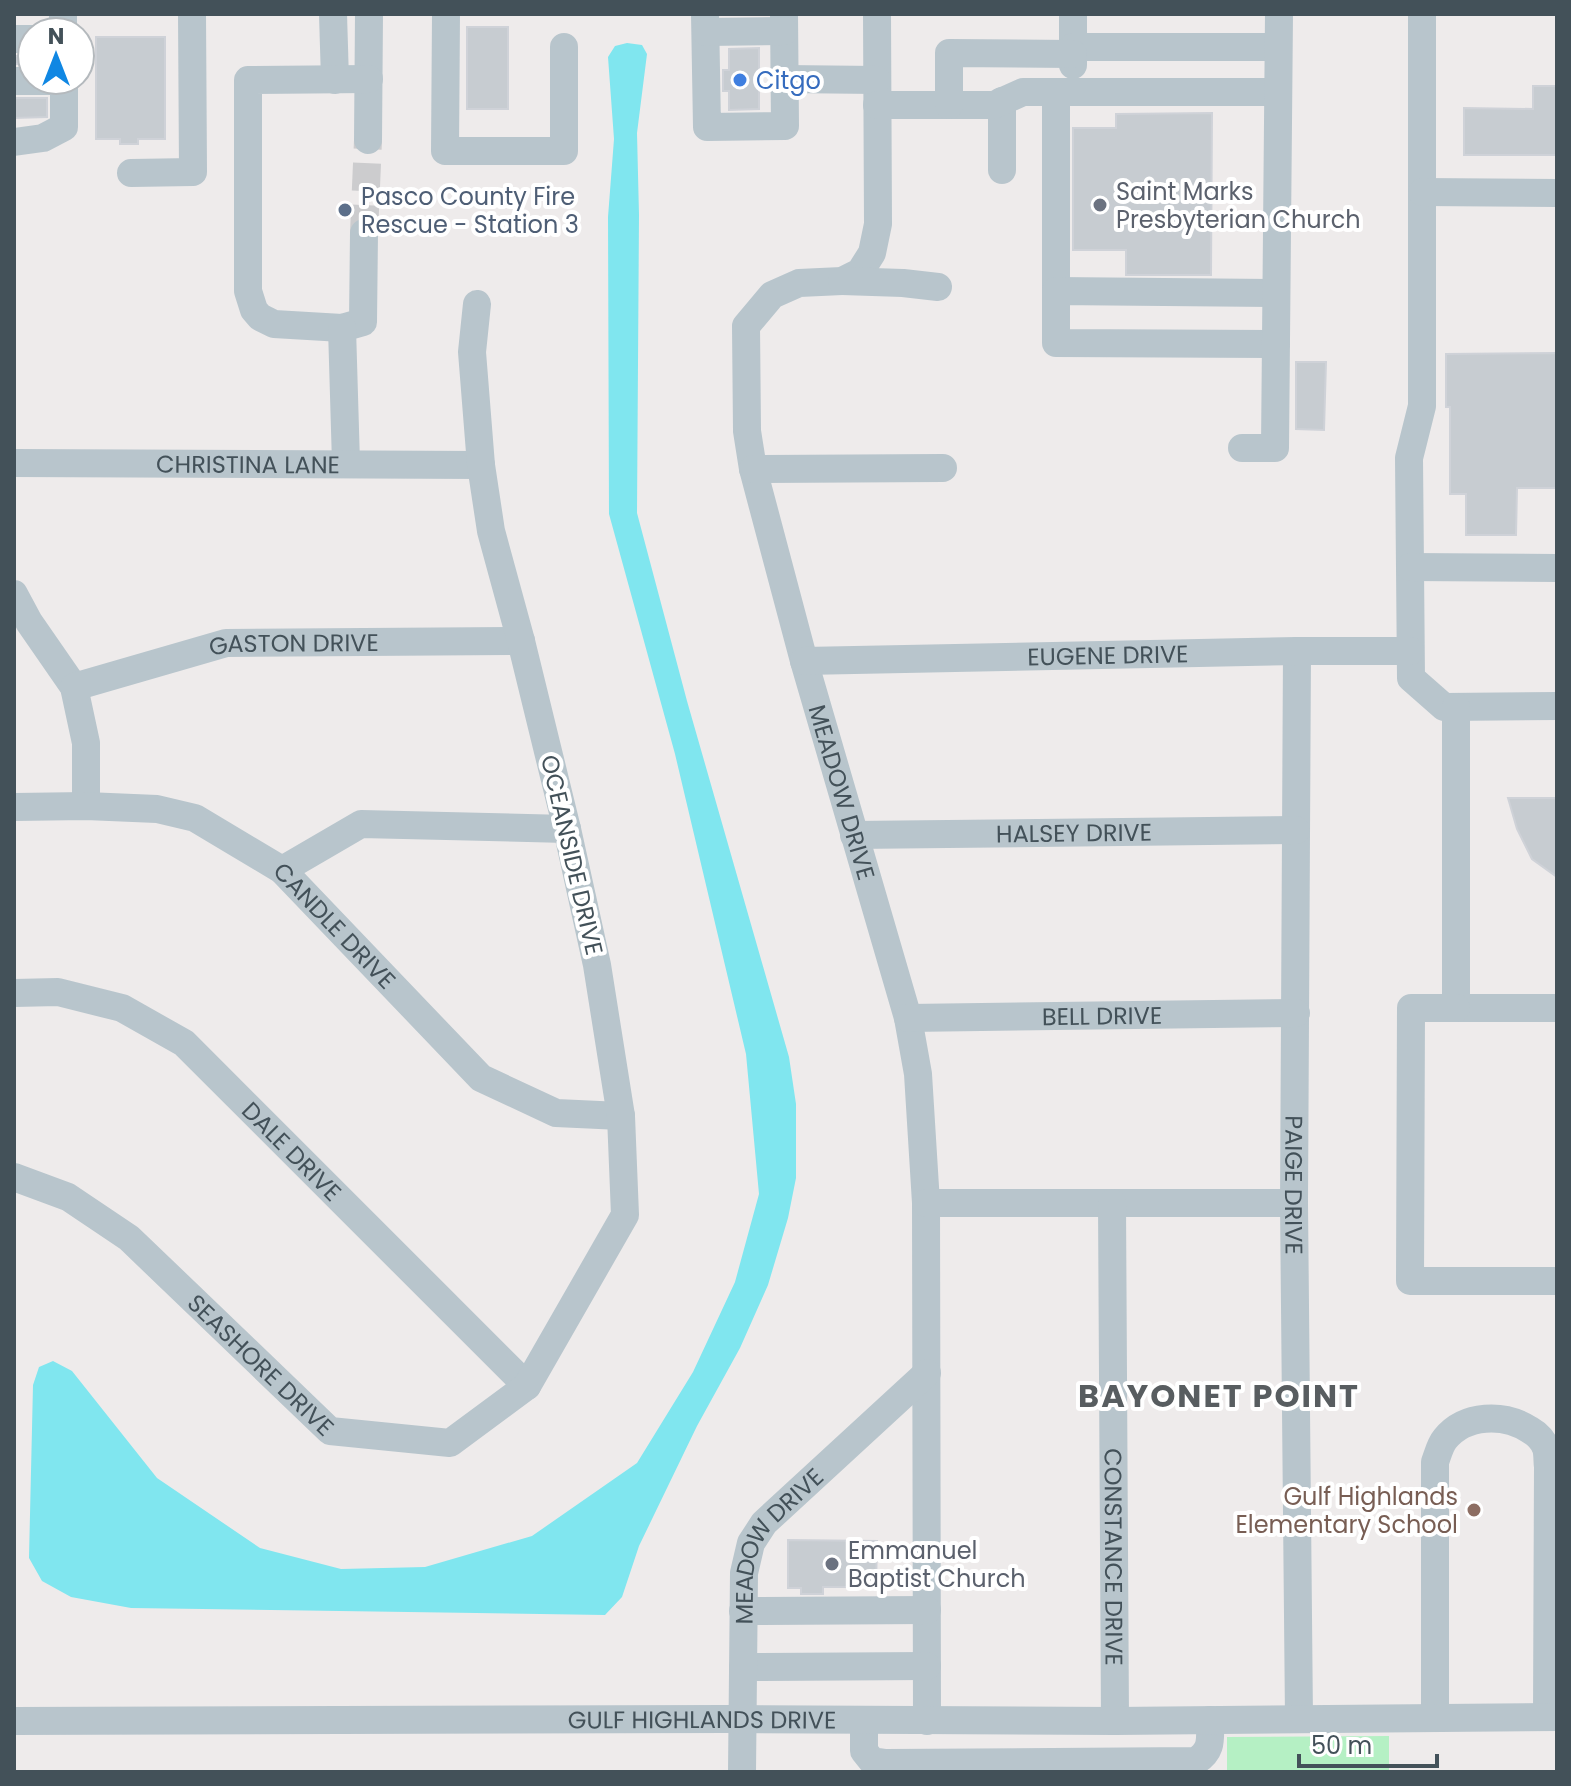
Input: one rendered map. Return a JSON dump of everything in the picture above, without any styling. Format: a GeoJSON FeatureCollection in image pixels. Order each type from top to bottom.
{"type":"FeatureCollection","features":[{"type":"Feature","properties":{"kind":"street"},"geometry":{"type":"LineString","coordinates":[[131,173],[193,172],[192,14]]}},
{"type":"Feature","properties":{"kind":"street"},"geometry":{"type":"LineString","coordinates":[[333,14],[335,80]]}},
{"type":"Feature","properties":{"kind":"street"},"geometry":{"type":"LineString","coordinates":[[368,140],[369,14]]}},
{"type":"Feature","properties":{"kind":"street"},"geometry":{"type":"LineString","coordinates":[[446,14],[445,151],[564,151],[564,47]]}},
{"type":"Feature","properties":{"kind":"street"},"geometry":{"type":"LineString","coordinates":[[842,281],[860,272],[872,253],[878,224],[877,14]]}},
{"type":"Feature","properties":{"kind":"street"},"geometry":{"type":"LineString","coordinates":[[1073,14],[1073,50],[1065,92],[1056,343],[1276,344]]}},
{"type":"Feature","properties":{"kind":"street"},"geometry":{"type":"LineString","coordinates":[[1242,448],[1275,448],[1279,14]]}},
{"type":"Feature","properties":{"kind":"street"},"geometry":{"type":"LineString","coordinates":[[1422,14],[1422,406],[1409,458],[1411,678],[1444,707],[1557,706]]}},
{"type":"Feature","properties":{"kind":"street"},"geometry":{"type":"LineString","coordinates":[[706,23],[784,23],[785,126],[707,127],[706,23]]}},
{"type":"Feature","properties":{"kind":"street"},"geometry":{"type":"LineString","coordinates":[[949,105],[949,53],[1278,47]]}},
{"type":"Feature","properties":{"kind":"street"},"geometry":{"type":"LineString","coordinates":[[364,233],[363,322],[342,328],[274,324],[254,310],[248,291],[248,80],[369,79]]}},
{"type":"Feature","properties":{"kind":"street"},"geometry":{"type":"LineString","coordinates":[[785,79],[949,105],[994,105],[1023,92],[1278,92]]}},
{"type":"Feature","properties":{"kind":"street"},"geometry":{"type":"LineString","coordinates":[[14,142],[43,138],[64,127],[64,96]]}},
{"type":"Feature","properties":{"kind":"street"},"geometry":{"type":"LineString","coordinates":[[1002,101],[1002,170]]}},
{"type":"Feature","properties":{"kind":"street"},"geometry":{"type":"LineString","coordinates":[[1422,192],[1557,193]]}},
{"type":"Feature","properties":{"kind":"street","name":"MEADOW DRIVE"},"geometry":{"type":"LineString","coordinates":[[927,1721],[926,1203],[918,1074],[908,1018],[804,661],[753,469],[747,431],[746,326],[772,295],[799,283],[842,281],[938,287]]}},
{"type":"Feature","properties":{"kind":"street"},"geometry":{"type":"LineString","coordinates":[[1056,291],[1276,293]]}},
{"type":"Feature","properties":{"kind":"street","name":"OCEANSIDE DRIVE"},"geometry":{"type":"LineString","coordinates":[[477,304],[472,352],[481,465],[491,531],[567,829],[597,965],[621,1116],[625,1215],[527,1386]]}},
{"type":"Feature","properties":{"kind":"street"},"geometry":{"type":"LineString","coordinates":[[342,328],[346,463]]}},
{"type":"Feature","properties":{"kind":"street","name":"CHRISTINA LANE"},"geometry":{"type":"LineString","coordinates":[[14,463],[481,465]]}},
{"type":"Feature","properties":{"kind":"street"},"geometry":{"type":"LineString","coordinates":[[753,469],[943,468]]}},
{"type":"Feature","properties":{"kind":"street"},"geometry":{"type":"LineString","coordinates":[[1410,567],[1557,568]]}},
{"type":"Feature","properties":{"kind":"street"},"geometry":{"type":"LineString","coordinates":[[14,594],[29,622],[74,687],[86,743],[86,806]]}},
{"type":"Feature","properties":{"kind":"street","name":"GASTON DRIVE"},"geometry":{"type":"LineString","coordinates":[[74,687],[226,643],[521,641]]}},
{"type":"Feature","properties":{"kind":"street","name":"PAIGE DRIVE"},"geometry":{"type":"LineString","coordinates":[[1297,651],[1294,1203],[1299,1719]]}},
{"type":"Feature","properties":{"kind":"street","name":"EUGENE DRIVE"},"geometry":{"type":"LineString","coordinates":[[804,661],[1410,651]]}},
{"type":"Feature","properties":{"kind":"street"},"geometry":{"type":"LineString","coordinates":[[1456,707],[1456,1008]]}},
{"type":"Feature","properties":{"kind":"street","name":"CANDLE DRIVE"},"geometry":{"type":"LineString","coordinates":[[14,807],[157,809],[195,818],[282,870],[481,1078],[556,1113],[621,1116]]}},
{"type":"Feature","properties":{"kind":"street"},"geometry":{"type":"LineString","coordinates":[[282,870],[361,824],[567,829]]}},
{"type":"Feature","properties":{"kind":"street","name":"HALSEY DRIVE"},"geometry":{"type":"LineString","coordinates":[[854,835],[1296,830]]}},
{"type":"Feature","properties":{"kind":"street","name":"DALE DRIVE"},"geometry":{"type":"LineString","coordinates":[[14,993],[58,992],[122,1008],[184,1043],[527,1386]]}},
{"type":"Feature","properties":{"kind":"street"},"geometry":{"type":"LineString","coordinates":[[1557,1008],[1411,1008],[1410,1281],[1557,1281]]}},
{"type":"Feature","properties":{"kind":"street","name":"BELL DRIVE"},"geometry":{"type":"LineString","coordinates":[[908,1018],[1296,1013]]}},
{"type":"Feature","properties":{"kind":"street","name":"SEASHORE DRIVE"},"geometry":{"type":"LineString","coordinates":[[14,1177],[68,1197],[129,1238],[330,1431],[450,1443],[527,1386]]}},
{"type":"Feature","properties":{"kind":"street"},"geometry":{"type":"LineString","coordinates":[[926,1203],[1294,1203]]}},
{"type":"Feature","properties":{"kind":"street","name":"CONSTANCE DRIVE"},"geometry":{"type":"LineString","coordinates":[[1112,1203],[1115,1721]]}},
{"type":"Feature","properties":{"kind":"street","name":"MEADOW DRIVE"},"geometry":{"type":"LineString","coordinates":[[742,1772],[744,1573],[751,1543],[764,1523],[927,1373]]}},
{"type":"Feature","properties":{"kind":"street"},"geometry":{"type":"LineString","coordinates":[[1435,1718],[1435,1462],[1442,1441],[1457,1427],[1474,1420],[1496,1418],[1518,1422],[1538,1435],[1546,1448],[1552,1717]]}},
{"type":"Feature","properties":{"kind":"street"},"geometry":{"type":"LineString","coordinates":[[743,1611],[927,1610]]}},
{"type":"Feature","properties":{"kind":"street"},"geometry":{"type":"LineString","coordinates":[[743,1667],[927,1666]]}},
{"type":"Feature","properties":{"kind":"street","name":"GULF HIGHLANDS DRIVE"},"geometry":{"type":"LineString","coordinates":[[14,1721],[1115,1721],[1552,1717]]}},
{"type":"Feature","properties":{"kind":"street"},"geometry":{"type":"LineString","coordinates":[[864,1720],[864,1751],[872,1761],[886,1763],[1196,1761],[1206,1754],[1210,1744],[1210,1720]]}},
{"type":"Feature","properties":{"kind":"green space"},"geometry":{"type":"Polygon","coordinates":[[[1389,1736],[1389,1772],[1227,1772],[1227,1737],[1389,1736]]]}},
{"type":"Feature","properties":{"kind":"water"},"geometry":{"type":"Polygon","coordinates":[[[627,43],[642,45],[647,54],[637,133],[637,513],[687,701],[789,1057],[796,1104],[796,1178],[768,1285],[740,1348],[697,1426],[639,1546],[622,1597],[605,1615],[131,1608],[71,1597],[42,1581],[29,1558],[33,1385],[39,1367],[53,1361],[72,1371],[157,1478],[260,1548],[341,1569],[425,1567],[532,1536],[637,1463],[693,1372],[735,1282],[759,1194],[746,1054],[675,754],[609,514],[608,217],[614,139],[608,57],[615,46],[627,43]]]}},
{"type":"Feature","properties":{"kind":"building"},"geometry":{"type":"Polygon","coordinates":[[[467,27],[508,27],[508,109],[467,109],[467,27]]]}},
{"type":"Feature","properties":{"kind":"building"},"geometry":{"type":"Polygon","coordinates":[[[96,37],[165,37],[165,139],[138,139],[138,144],[120,144],[120,139],[96,139],[96,37]]]}},
{"type":"Feature","properties":{"kind":"building","name":"Citgo"},"geometry":{"type":"Polygon","coordinates":[[[759,48],[759,109],[729,110],[729,91],[723,91],[723,70],[729,70],[729,49],[759,48]]]}},
{"type":"Feature","properties":{"kind":"building"},"geometry":{"type":"Polygon","coordinates":[[[1533,86],[1557,86],[1557,155],[1464,155],[1464,108],[1533,109],[1533,86]]]}},
{"type":"Feature","properties":{"kind":"building"},"geometry":{"type":"Polygon","coordinates":[[[14,98],[47,98],[47,117],[14,118],[14,98]]]}},
{"type":"Feature","properties":{"kind":"building","name":"Saint Marks Presbyterian Church"},"geometry":{"type":"Polygon","coordinates":[[[1212,113],[1211,275],[1126,275],[1126,250],[1073,250],[1073,128],[1116,128],[1116,114],[1212,113]]]}},
{"type":"Feature","properties":{"kind":"building"},"geometry":{"type":"Polygon","coordinates":[[[1557,353],[1557,488],[1517,488],[1516,535],[1466,535],[1466,494],[1450,494],[1450,407],[1446,407],[1446,354],[1557,353]]]}},
{"type":"Feature","properties":{"kind":"building"},"geometry":{"type":"Polygon","coordinates":[[[1296,362],[1326,362],[1324,430],[1296,429],[1296,362]]]}},
{"type":"Feature","properties":{"kind":"building"},"geometry":{"type":"Polygon","coordinates":[[[1508,798],[1557,798],[1557,877],[1532,859],[1517,829],[1508,798]]]}},
{"type":"Feature","properties":{"kind":"building","name":"Emmanuel Baptist Church"},"geometry":{"type":"Polygon","coordinates":[[[788,1540],[877,1541],[876,1587],[823,1587],[823,1594],[801,1594],[801,1588],[788,1588],[788,1540]]]}},
{"type":"Feature","properties":{"kind":"tunnel"},"geometry":{"type":"LineString","coordinates":[[364,233],[368,140]]}},
{"type":"Feature","properties":{"kind":"place","name":"Citgo"},"geometry":{"type":"Point","coordinates":[740,80]}},
{"type":"Feature","properties":{"kind":"place","name":"Saint Marks Presbyterian Church"},"geometry":{"type":"Point","coordinates":[1100,205]}},
{"type":"Feature","properties":{"kind":"place","name":"Pasco County Fire Rescue - Station 3"},"geometry":{"type":"Point","coordinates":[345,210]}},
{"type":"Feature","properties":{"kind":"place","name":"Gulf Highlands Elementary School"},"geometry":{"type":"Point","coordinates":[1474,1510]}},
{"type":"Feature","properties":{"kind":"place","name":"Emmanuel Baptist Church"},"geometry":{"type":"Point","coordinates":[832,1564]}},
{"type":"Feature","properties":{"kind":"district","name":"BAYONET POINT"},"geometry":{"type":"Point","coordinates":[1219,1395]}}]}
